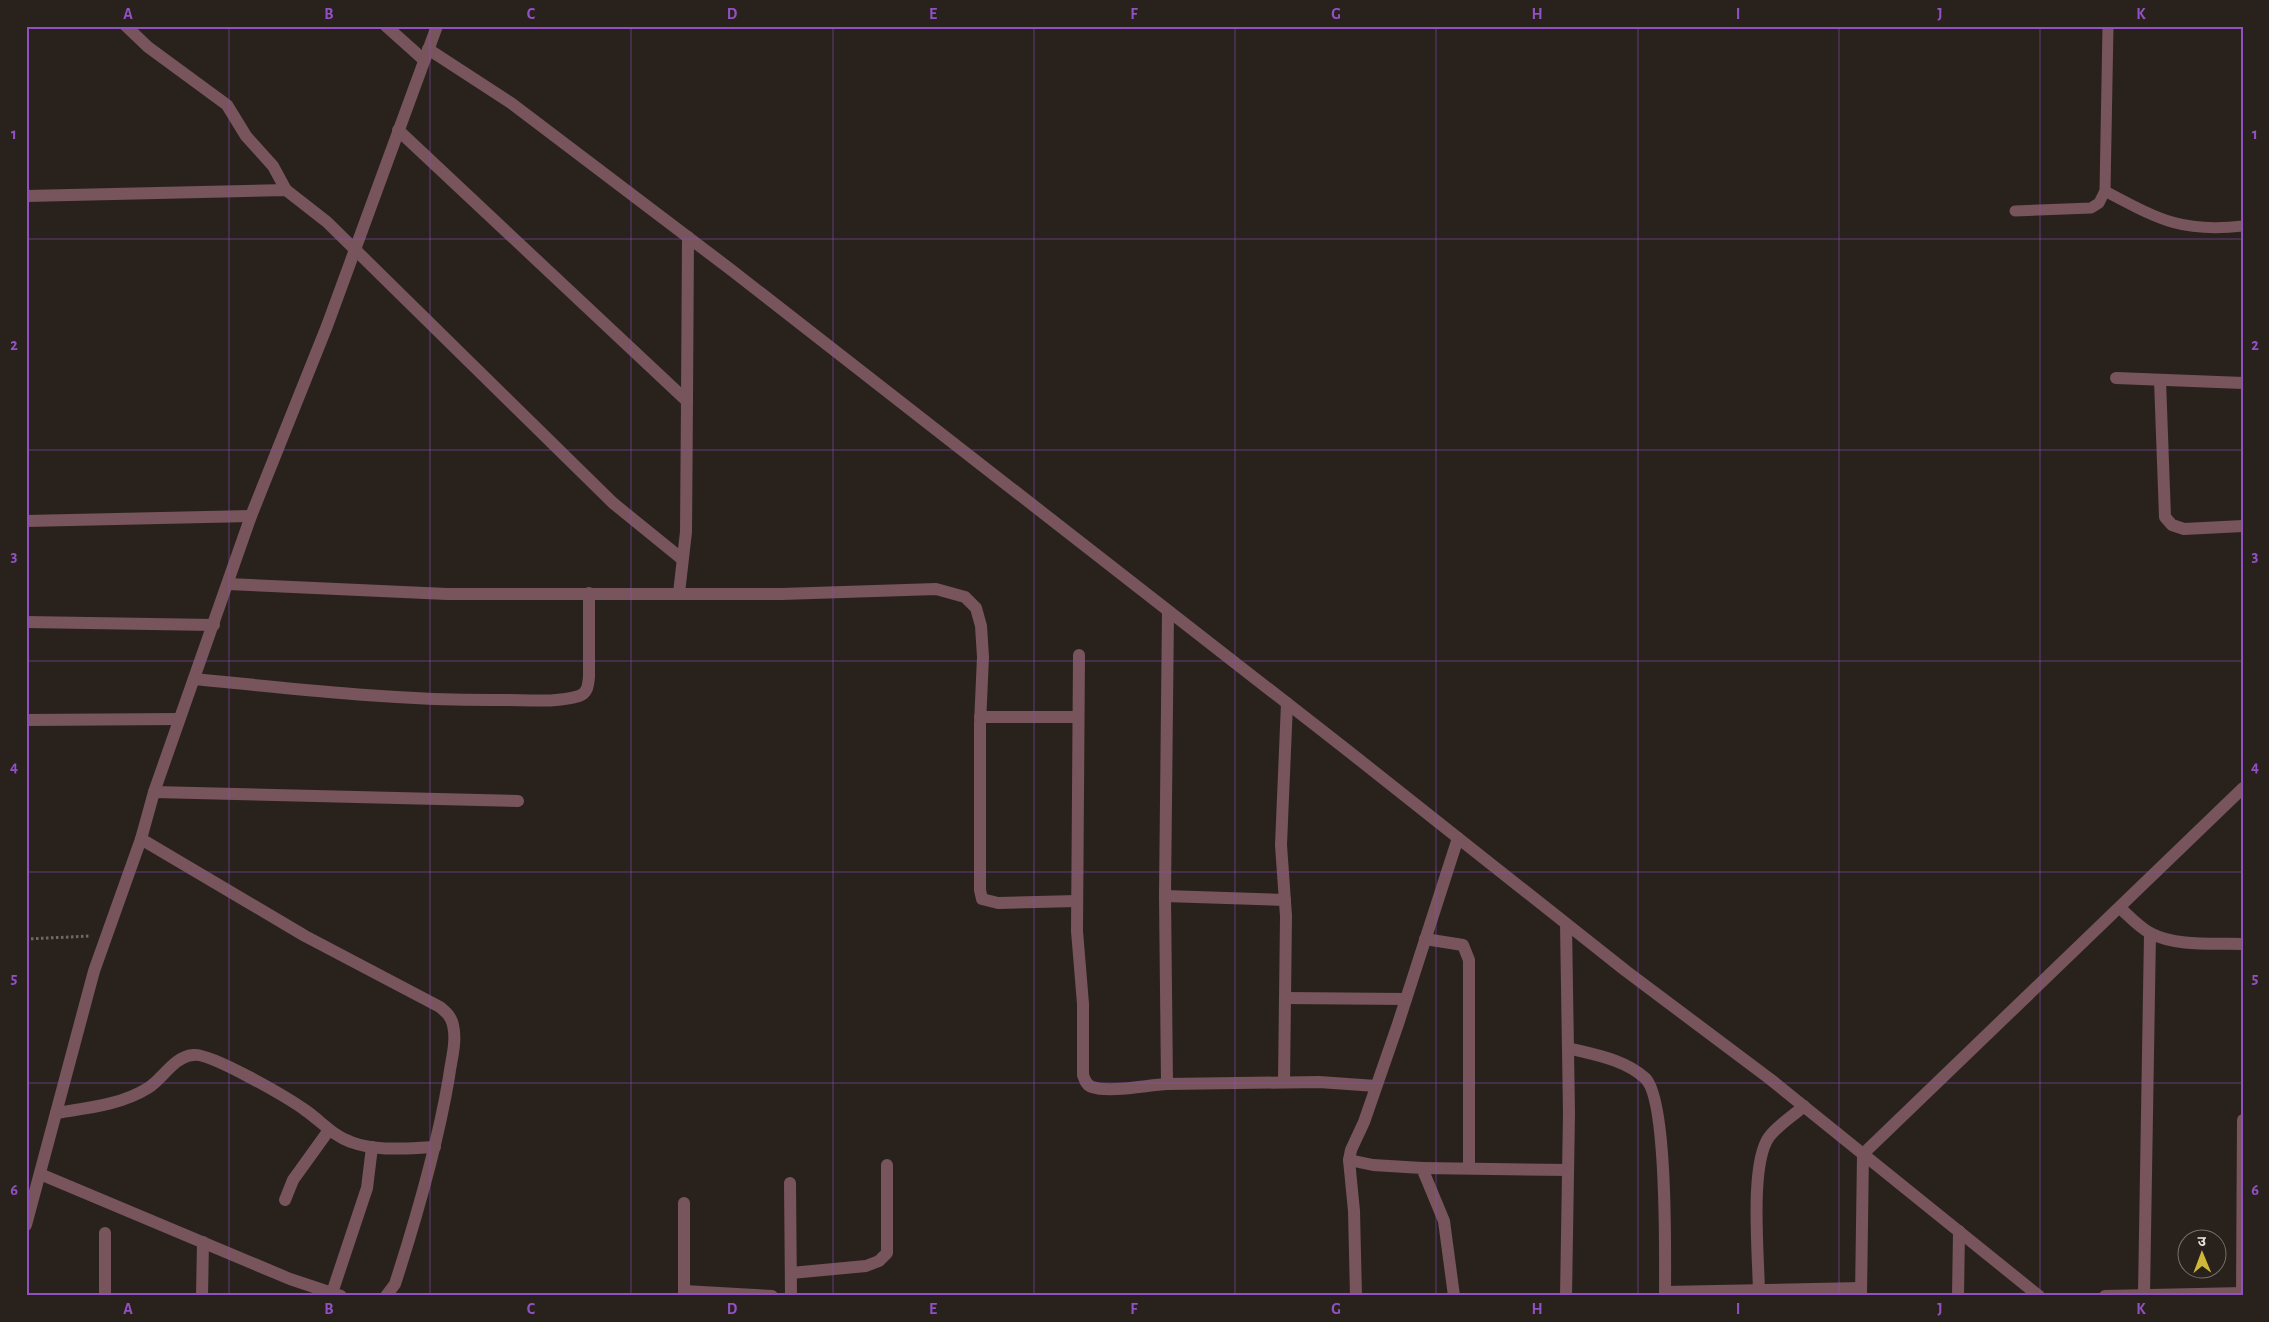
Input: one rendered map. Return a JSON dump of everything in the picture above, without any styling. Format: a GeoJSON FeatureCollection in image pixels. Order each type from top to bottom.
{"type":"FeatureCollection","features":[{"type":"Feature","properties":{"kind":"street"},"geometry":{"type":"LineString","coordinates":[[126,26],[148,47],[227,105],[246,136],[273,166],[286,190],[328,222],[613,503],[682,559]]}},
{"type":"Feature","properties":{"kind":"street"},"geometry":{"type":"LineString","coordinates":[[386,26],[428,50],[511,103],[688,237],[1287,703],[1566,924],[1804,1106],[2039,1296]]}},
{"type":"Feature","properties":{"kind":"street"},"geometry":{"type":"LineString","coordinates":[[26,1225],[94,971],[141,839],[154,792],[251,516],[327,326],[437,26]]}},
{"type":"Feature","properties":{"kind":"street"},"geometry":{"type":"LineString","coordinates":[[398,130],[687,401]]}},
{"type":"Feature","properties":{"kind":"street"},"geometry":{"type":"LineString","coordinates":[[26,196],[286,190]]}},
{"type":"Feature","properties":{"kind":"street"},"geometry":{"type":"LineString","coordinates":[[679,594],[686,513],[688,237]]}},
{"type":"Feature","properties":{"kind":"street"},"geometry":{"type":"LineString","coordinates":[[2116,378],[2243,383]]}},
{"type":"Feature","properties":{"kind":"street"},"geometry":{"type":"LineString","coordinates":[[2160,380],[2165,518],[2172,525],[2184,529],[2243,526]]}},
{"type":"Feature","properties":{"kind":"street"},"geometry":{"type":"LineString","coordinates":[[26,521],[251,516]]}},
{"type":"Feature","properties":{"kind":"street"},"geometry":{"type":"LineString","coordinates":[[228,584],[447,594],[782,594],[936,589],[966,597],[976,608],[981,626],[983,657],[980,717],[979,847],[982,899],[998,903],[1077,901]]}},
{"type":"Feature","properties":{"kind":"street"},"geometry":{"type":"LineString","coordinates":[[194,680],[366,695],[467,700],[552,700],[581,696],[587,690],[589,677],[589,593]]}},
{"type":"Feature","properties":{"kind":"street"},"geometry":{"type":"LineString","coordinates":[[1167,1084],[1165,896],[1168,611]]}},
{"type":"Feature","properties":{"kind":"street"},"geometry":{"type":"LineString","coordinates":[[26,622],[214,625]]}},
{"type":"Feature","properties":{"kind":"street"},"geometry":{"type":"LineString","coordinates":[[1079,655],[1077,931],[1083,1004],[1083,1075],[1086,1083],[1091,1087],[1107,1088],[1167,1084],[1284,1082],[1376,1086]]}},
{"type":"Feature","properties":{"kind":"street"},"geometry":{"type":"LineString","coordinates":[[1284,1082],[1285,900],[1281,845],[1287,703]]}},
{"type":"Feature","properties":{"kind":"street"},"geometry":{"type":"LineString","coordinates":[[980,717],[1078,717]]}},
{"type":"Feature","properties":{"kind":"street"},"geometry":{"type":"LineString","coordinates":[[26,720],[179,720]]}},
{"type":"Feature","properties":{"kind":"street"},"geometry":{"type":"LineString","coordinates":[[1568,1048],[1620,1061],[1647,1079],[1650,1086],[1655,1100],[1660,1131],[1665,1212],[1665,1294],[1861,1292],[1863,1154],[2243,788]]}},
{"type":"Feature","properties":{"kind":"street"},"geometry":{"type":"LineString","coordinates":[[154,792],[518,802]]}},
{"type":"Feature","properties":{"kind":"street"},"geometry":{"type":"LineString","coordinates":[[1356,1296],[1354,1211],[1349,1160],[1351,1150],[1376,1086],[1406,999],[1458,838]]}},
{"type":"Feature","properties":{"kind":"street"},"geometry":{"type":"LineString","coordinates":[[141,839],[305,936],[448,1013],[453,1023],[454,1040],[435,1147],[425,1191],[395,1284],[386,1296]]}},
{"type":"Feature","properties":{"kind":"street"},"geometry":{"type":"LineString","coordinates":[[1165,896],[1285,900]]}},
{"type":"Feature","properties":{"kind":"street"},"geometry":{"type":"LineString","coordinates":[[2120,908],[2150,933],[2191,942],[2243,944]]}},
{"type":"Feature","properties":{"kind":"street"},"geometry":{"type":"LineString","coordinates":[[1566,924],[1568,1048],[1566,1296]]}},
{"type":"Feature","properties":{"kind":"street"},"geometry":{"type":"LineString","coordinates":[[2144,1294],[2150,933]]}},
{"type":"Feature","properties":{"kind":"street"},"geometry":{"type":"LineString","coordinates":[[1426,939],[1463,945],[1469,960],[1469,1168]]}},
{"type":"Feature","properties":{"kind":"street"},"geometry":{"type":"LineString","coordinates":[[1285,998],[1406,999]]}},
{"type":"Feature","properties":{"kind":"street"},"geometry":{"type":"LineString","coordinates":[[56,1113],[123,1100],[148,1088],[174,1064],[192,1055],[203,1055],[237,1071],[305,1110],[329,1130],[351,1142],[372,1147],[435,1147]]}},
{"type":"Feature","properties":{"kind":"street"},"geometry":{"type":"LineString","coordinates":[[1759,1293],[1757,1181],[1760,1159],[1770,1136],[1804,1106]]}},
{"type":"Feature","properties":{"kind":"street"},"geometry":{"type":"LineString","coordinates":[[2105,1296],[2242,1294],[2243,1120]]}},
{"type":"Feature","properties":{"kind":"street"},"geometry":{"type":"LineString","coordinates":[[285,1200],[293,1180],[329,1130]]}},
{"type":"Feature","properties":{"kind":"street"},"geometry":{"type":"LineString","coordinates":[[40,1174],[290,1279],[337,1294],[365,1196],[372,1147]]}},
{"type":"Feature","properties":{"kind":"street"},"geometry":{"type":"LineString","coordinates":[[1349,1160],[1396,1167],[1568,1170]]}},
{"type":"Feature","properties":{"kind":"street"},"geometry":{"type":"LineString","coordinates":[[790,1273],[866,1266],[879,1261],[883,1257],[887,1252],[888,1240],[887,1165]]}},
{"type":"Feature","properties":{"kind":"street"},"geometry":{"type":"LineString","coordinates":[[1422,1168],[1444,1222],[1454,1296]]}},
{"type":"Feature","properties":{"kind":"street"},"geometry":{"type":"LineString","coordinates":[[790,1184],[791,1296]]}},
{"type":"Feature","properties":{"kind":"street"},"geometry":{"type":"LineString","coordinates":[[684,1203],[684,1293],[772,1296]]}},
{"type":"Feature","properties":{"kind":"street"},"geometry":{"type":"LineString","coordinates":[[1958,1296],[1959,1231]]}},
{"type":"Feature","properties":{"kind":"street"},"geometry":{"type":"LineString","coordinates":[[104,1233],[105,1296]]}},
{"type":"Feature","properties":{"kind":"street"},"geometry":{"type":"LineString","coordinates":[[202,1296],[203,1242]]}},
{"type":"Feature","properties":{"kind":"lane"},"geometry":{"type":"LineString","coordinates":[[2015,210],[2091,208],[2099,203],[2105,191],[2108,26]]}},
{"type":"Feature","properties":{"kind":"lane"},"geometry":{"type":"LineString","coordinates":[[2105,191],[2169,223],[2218,229],[2243,226]]}},
{"type":"Feature","properties":{"kind":"path"},"geometry":{"type":"LineString","coordinates":[[26,939],[107,935]]}}]}
